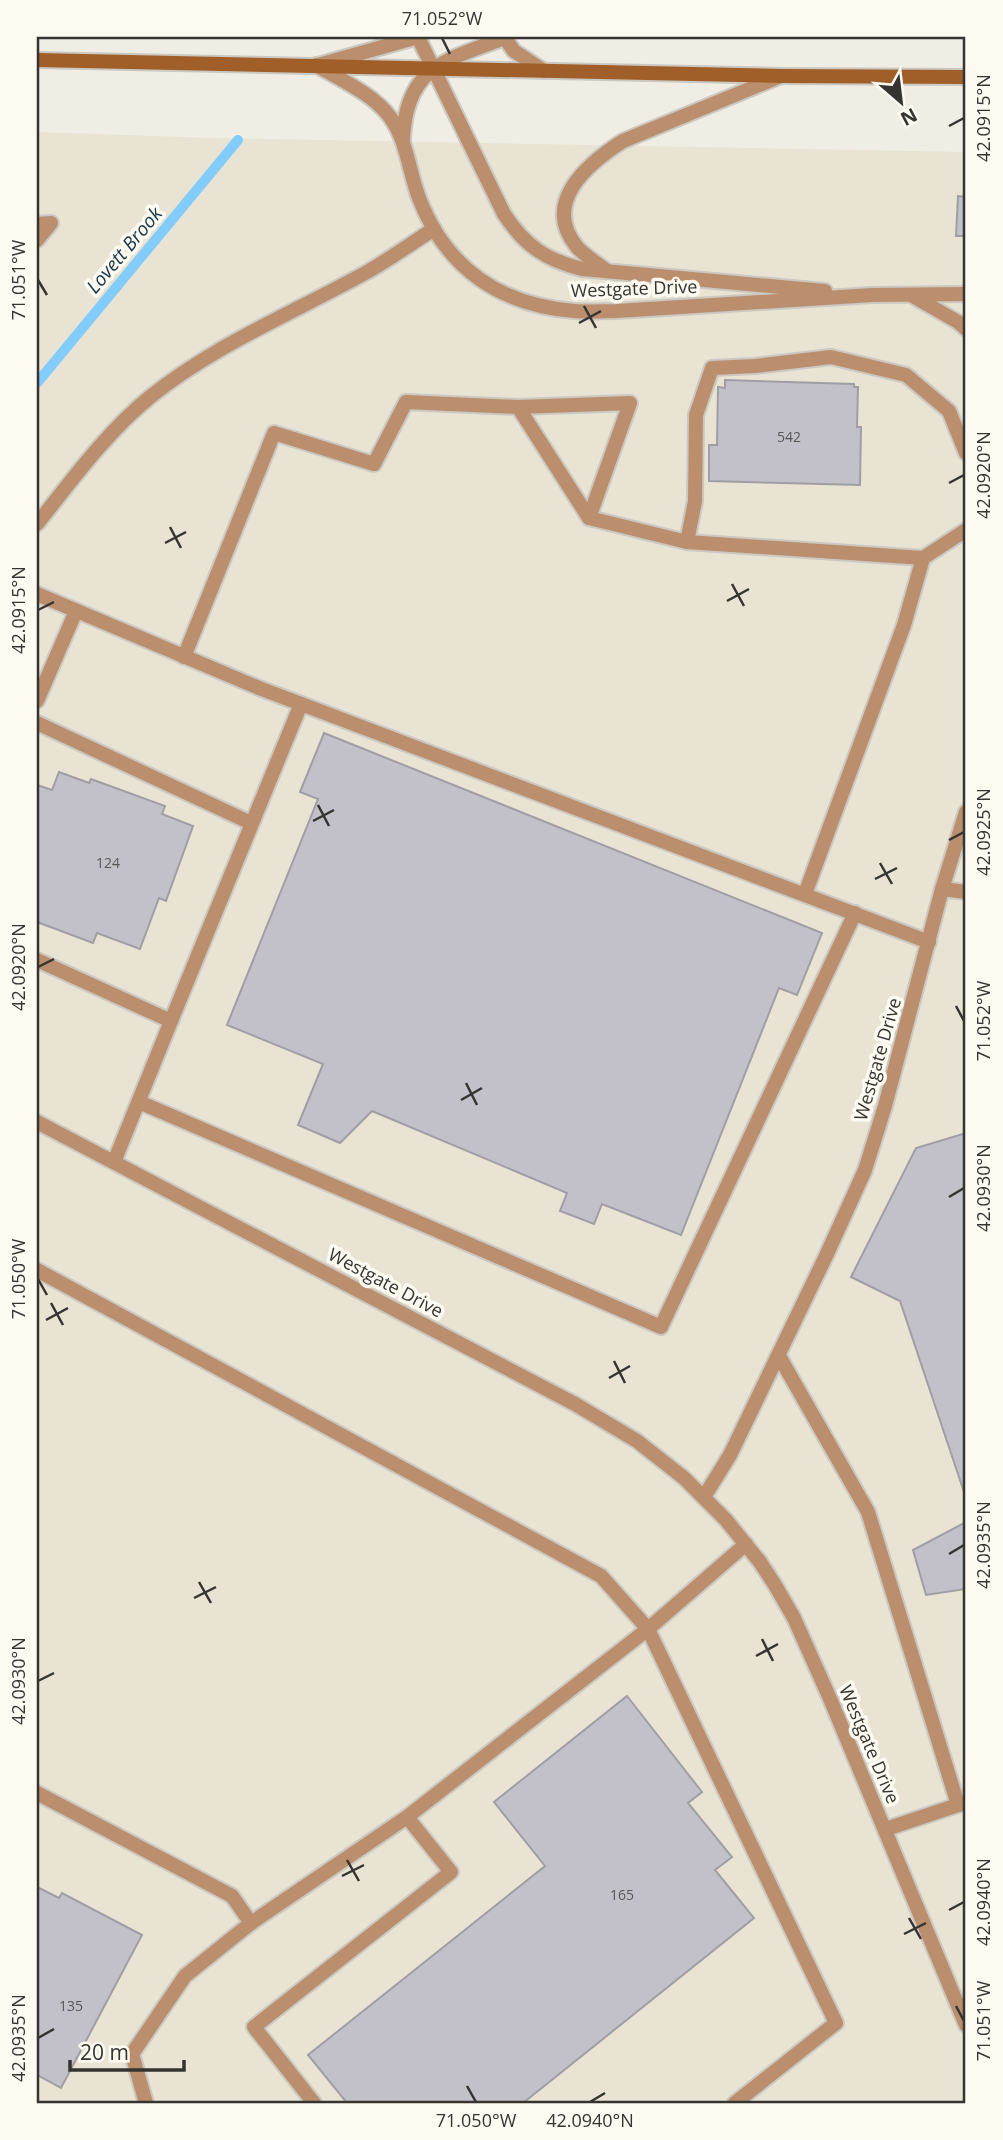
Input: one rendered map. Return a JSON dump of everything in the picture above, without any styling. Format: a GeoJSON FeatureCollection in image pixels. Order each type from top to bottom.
{"type":"FeatureCollection","features":[{"type":"Feature","properties":{"kind":"main road"},"geometry":{"type":"LineString","coordinates":[[37,60],[782,76],[966,77]]}},
{"type":"Feature","properties":{"kind":"street"},"geometry":{"type":"LineString","coordinates":[[316,65],[418,37]]}},
{"type":"Feature","properties":{"kind":"street","name":"Westgate Drive"},"geometry":{"type":"LineString","coordinates":[[418,37],[497,202],[521,238],[532,248],[560,263],[582,269],[872,295]]}},
{"type":"Feature","properties":{"kind":"street"},"geometry":{"type":"LineString","coordinates":[[433,68],[505,37],[521,57],[544,71]]}},
{"type":"Feature","properties":{"kind":"street","name":"Westgate Drive"},"geometry":{"type":"LineString","coordinates":[[316,65],[376,102],[391,118],[403,144],[419,198],[434,229],[455,258],[479,281],[527,303],[575,311],[872,295],[966,294]]}},
{"type":"Feature","properties":{"kind":"street","name":"Westgate Drive"},"geometry":{"type":"LineString","coordinates":[[403,144],[407,109],[419,82],[433,68]]}},
{"type":"Feature","properties":{"kind":"street","name":"Westgate Drive"},"geometry":{"type":"LineString","coordinates":[[608,271],[582,253],[567,233],[564,211],[567,196],[575,181],[604,153],[622,141],[782,76]]}},
{"type":"Feature","properties":{"kind":"street"},"geometry":{"type":"LineString","coordinates":[[37,224],[51,223],[37,240]]}},
{"type":"Feature","properties":{"kind":"street"},"geometry":{"type":"LineString","coordinates":[[37,524],[119,426],[174,379],[206,357],[368,271],[434,229]]}},
{"type":"Feature","properties":{"kind":"street"},"geometry":{"type":"LineString","coordinates":[[911,295],[966,329]]}},
{"type":"Feature","properties":{"kind":"street"},"geometry":{"type":"LineString","coordinates":[[687,542],[695,501],[696,415],[712,368],[831,357],[906,375],[949,411],[966,453]]}},
{"type":"Feature","properties":{"kind":"street"},"geometry":{"type":"LineString","coordinates":[[184,657],[274,433],[374,464],[406,402],[518,407],[630,403],[589,518]]}},
{"type":"Feature","properties":{"kind":"street"},"geometry":{"type":"LineString","coordinates":[[518,407],[589,518],[687,542],[923,558],[966,530]]}},
{"type":"Feature","properties":{"kind":"street"},"geometry":{"type":"LineString","coordinates":[[804,894],[904,625],[923,558]]}},
{"type":"Feature","properties":{"kind":"street"},"geometry":{"type":"LineString","coordinates":[[37,594],[301,704],[929,942]]}},
{"type":"Feature","properties":{"kind":"street"},"geometry":{"type":"LineString","coordinates":[[37,701],[76,611]]}},
{"type":"Feature","properties":{"kind":"street"},"geometry":{"type":"LineString","coordinates":[[114,1162],[301,704]]}},
{"type":"Feature","properties":{"kind":"street"},"geometry":{"type":"LineString","coordinates":[[37,723],[251,822]]}},
{"type":"Feature","properties":{"kind":"street","name":"Westgate Drive"},"geometry":{"type":"LineString","coordinates":[[704,1497],[730,1455],[779,1356],[864,1170],[885,1106],[942,889],[966,812]]}},
{"type":"Feature","properties":{"kind":"street"},"geometry":{"type":"LineString","coordinates":[[942,889],[966,892]]}},
{"type":"Feature","properties":{"kind":"street"},"geometry":{"type":"LineString","coordinates":[[139,1102],[661,1327],[855,913]]}},
{"type":"Feature","properties":{"kind":"street"},"geometry":{"type":"LineString","coordinates":[[37,960],[171,1021]]}},
{"type":"Feature","properties":{"kind":"street","name":"Westgate Drive"},"geometry":{"type":"LineString","coordinates":[[37,1122],[596,1416],[663,1460],[704,1497],[746,1544],[794,1618],[886,1829],[966,2025]]}},
{"type":"Feature","properties":{"kind":"street"},"geometry":{"type":"LineString","coordinates":[[37,1270],[601,1576],[648,1629],[836,2023],[735,2103]]}},
{"type":"Feature","properties":{"kind":"street"},"geometry":{"type":"LineString","coordinates":[[779,1356],[868,1512],[962,1804],[886,1829]]}},
{"type":"Feature","properties":{"kind":"street"},"geometry":{"type":"LineString","coordinates":[[146,2103],[132,2054],[185,1976],[251,1923],[407,1817],[648,1629],[746,1544]]}},
{"type":"Feature","properties":{"kind":"street"},"geometry":{"type":"LineString","coordinates":[[37,1793],[232,1896],[251,1923]]}},
{"type":"Feature","properties":{"kind":"street"},"geometry":{"type":"LineString","coordinates":[[314,2103],[254,2027],[451,1872],[407,1817]]}},
{"type":"Feature","properties":{"kind":"shaded area"},"geometry":{"type":"Polygon","coordinates":[[[37,132],[213,138],[966,152],[966,2103],[37,2103],[37,132]]]}},
{"type":"Feature","properties":{"kind":"building"},"geometry":{"type":"Polygon","coordinates":[[[958,196],[966,197],[966,236],[956,236],[958,196]]]}},
{"type":"Feature","properties":{"kind":"building"},"geometry":{"type":"Polygon","coordinates":[[[725,380],[854,384],[854,387],[858,387],[857,427],[861,427],[860,485],[709,481],[709,445],[717,445],[718,387],[725,388],[725,380]]]}},
{"type":"Feature","properties":{"kind":"building"},"geometry":{"type":"Polygon","coordinates":[[[324,733],[822,933],[797,995],[779,988],[681,1235],[602,1204],[594,1224],[560,1211],[567,1193],[372,1111],[340,1143],[298,1125],[323,1064],[227,1025],[318,799],[300,792],[324,733]]]}},
{"type":"Feature","properties":{"kind":"building"},"geometry":{"type":"Polygon","coordinates":[[[59,772],[89,783],[91,779],[165,806],[162,814],[193,826],[166,901],[159,898],[140,949],[97,933],[93,943],[37,922],[37,785],[52,790],[59,772]]]}},
{"type":"Feature","properties":{"kind":"building"},"geometry":{"type":"Polygon","coordinates":[[[966,1133],[966,1498],[900,1301],[851,1277],[916,1148],[966,1133]]]}},
{"type":"Feature","properties":{"kind":"building"},"geometry":{"type":"Polygon","coordinates":[[[966,1522],[966,1589],[926,1595],[913,1550],[966,1522]]]}},
{"type":"Feature","properties":{"kind":"building"},"geometry":{"type":"Polygon","coordinates":[[[627,1696],[702,1792],[688,1803],[732,1857],[715,1870],[754,1918],[523,2103],[347,2103],[308,2055],[545,1866],[494,1802],[627,1696]]]}},
{"type":"Feature","properties":{"kind":"building"},"geometry":{"type":"Polygon","coordinates":[[[37,1887],[59,1898],[62,1893],[142,1935],[61,2088],[37,2075],[37,1887]]]}},
{"type":"Feature","properties":{"kind":"waterway","name":"Lovett Brook"},"geometry":{"type":"LineString","coordinates":[[37,383],[238,140]]}}]}
